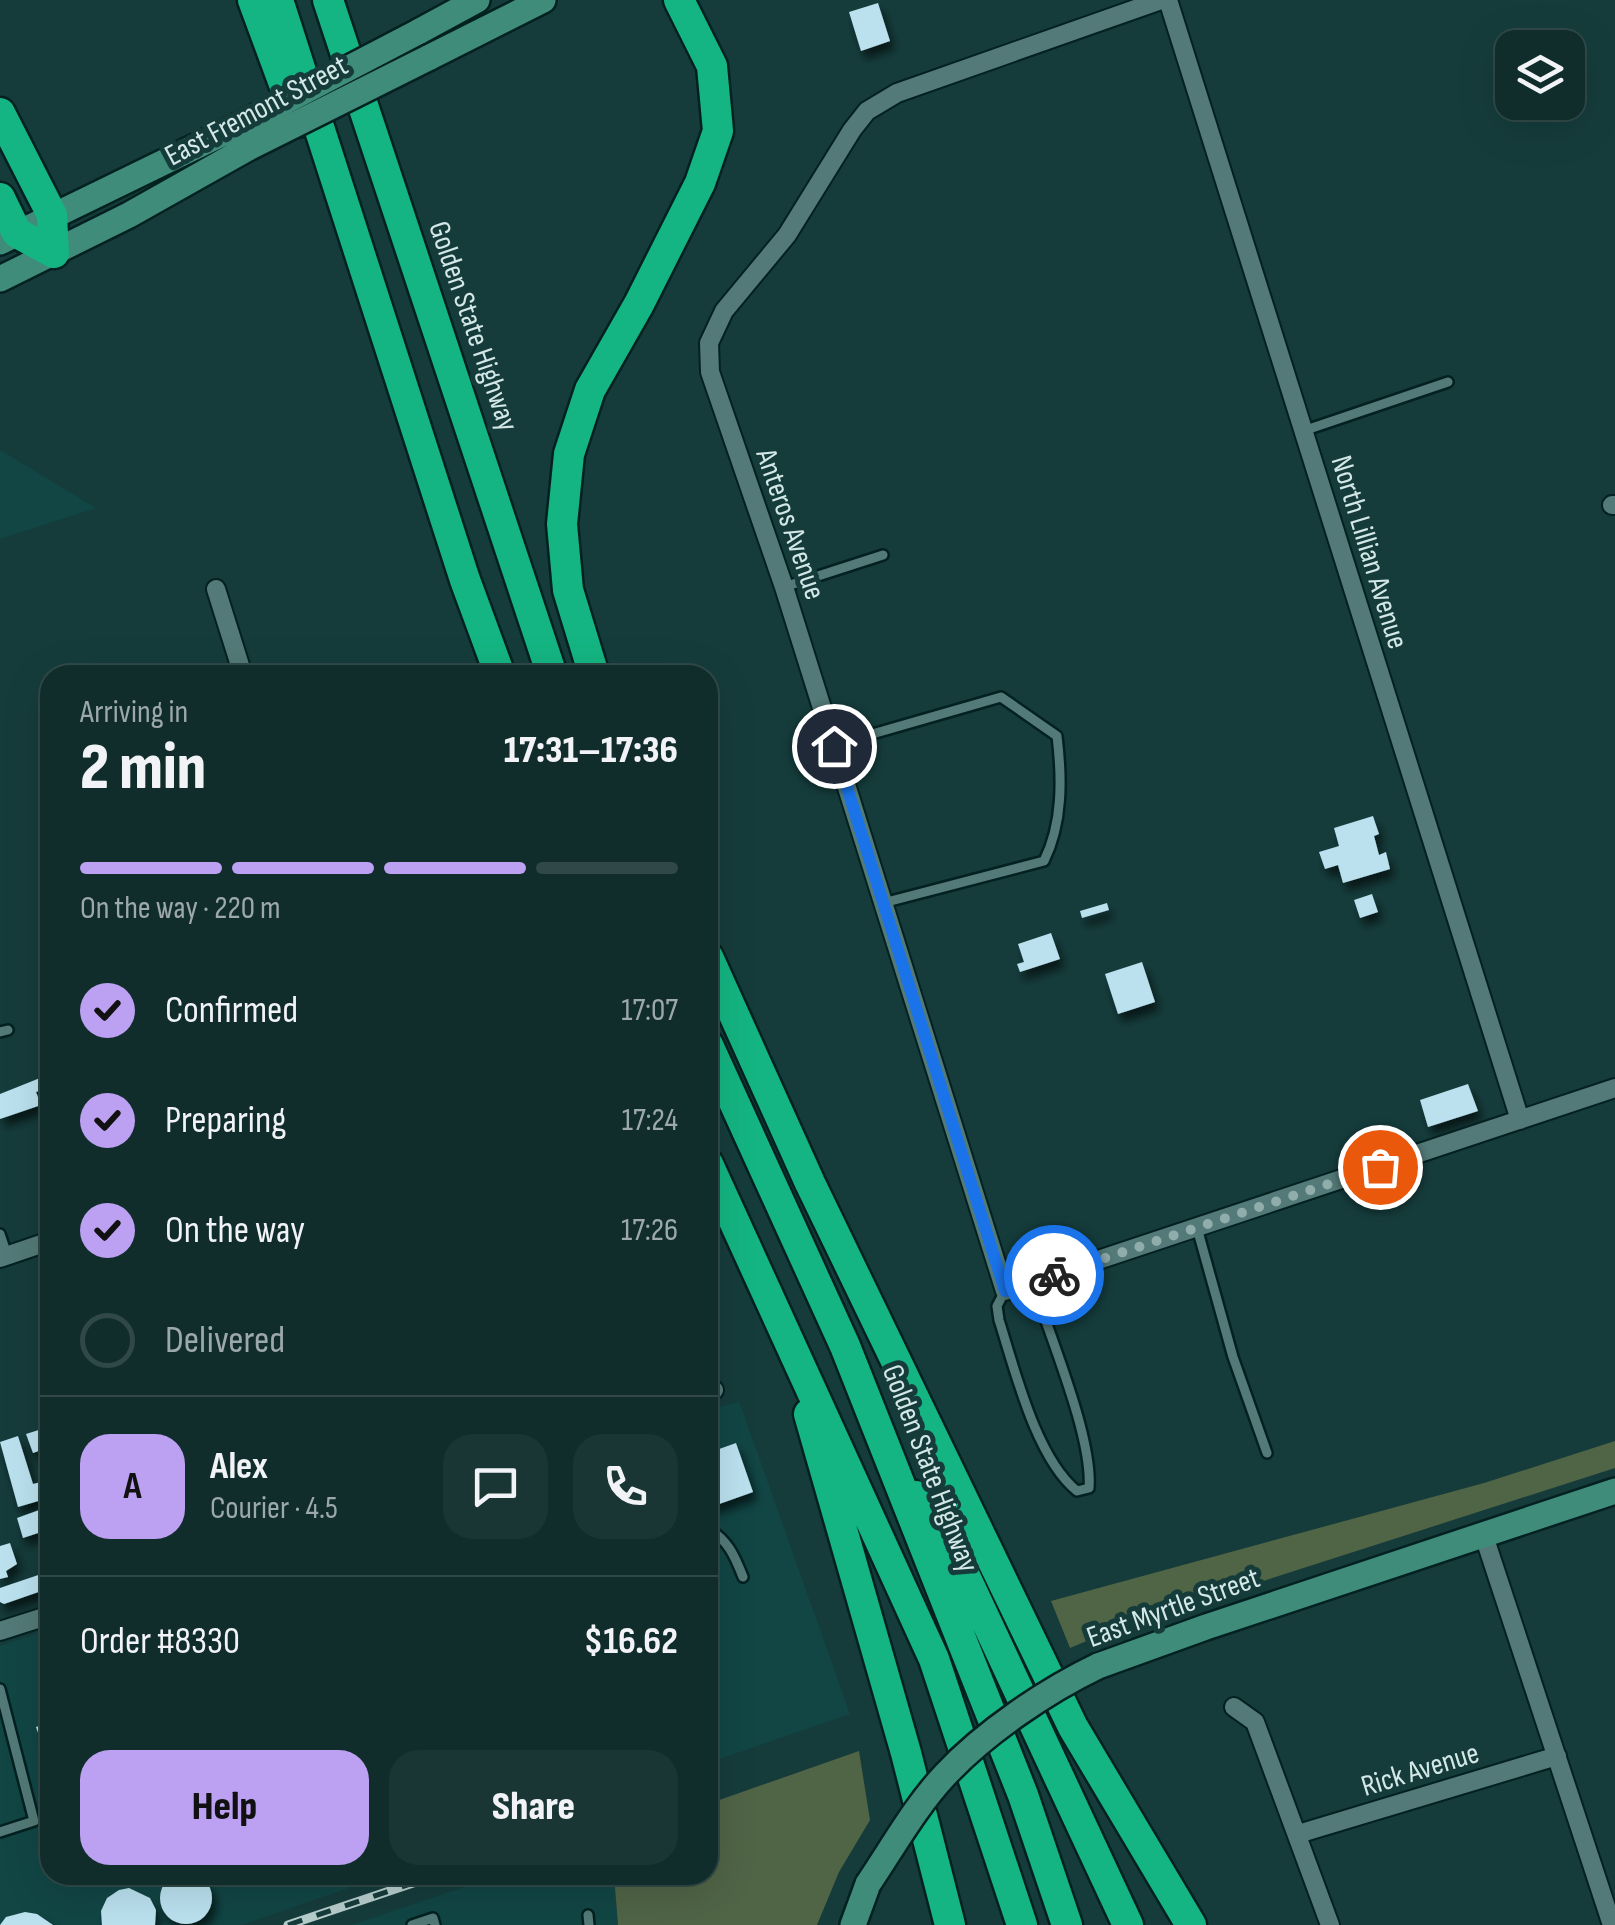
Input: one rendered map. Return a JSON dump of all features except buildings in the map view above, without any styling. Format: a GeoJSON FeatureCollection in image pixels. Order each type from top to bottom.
{"type":"FeatureCollection","features":[{"type":"Feature","properties":{"kind":"highway"},"geometry":{"type":"LineString","coordinates":[[253,0],[311,157],[347,206]]}},
{"type":"Feature","properties":{"kind":"highway"},"geometry":{"type":"LineString","coordinates":[[278,0],[464,580],[496,665]]}},
{"type":"Feature","properties":{"kind":"highway","name":"Golden State Highway"},"geometry":{"type":"LineString","coordinates":[[328,0],[549,665]]}},
{"type":"Feature","properties":{"kind":"highway"},"geometry":{"type":"LineString","coordinates":[[351,0],[360,37],[352,73]]}},
{"type":"Feature","properties":{"kind":"highway"},"geometry":{"type":"LineString","coordinates":[[591,665],[568,590],[562,524],[569,454],[590,390],[639,304],[700,182],[718,131],[712,66],[679,0]]}},
{"type":"Feature","properties":{"kind":"highway"},"geometry":{"type":"LineString","coordinates":[[0,113],[52,214],[54,253],[8,238],[0,198]]}},
{"type":"Feature","properties":{"kind":"highway"},"geometry":{"type":"LineString","coordinates":[[718,979],[810,1183],[1073,1727],[1190,1925]]}},
{"type":"Feature","properties":{"kind":"highway","name":"Golden State Highway"},"geometry":{"type":"LineString","coordinates":[[718,1068],[845,1346],[1023,1795],[1067,1925]]}},
{"type":"Feature","properties":{"kind":"highway"},"geometry":{"type":"LineString","coordinates":[[718,1186],[934,1658],[1022,1925]]}},
{"type":"Feature","properties":{"kind":"highway"},"geometry":{"type":"LineString","coordinates":[[791,1343],[950,1925]]}},
{"type":"Feature","properties":{"kind":"highway"},"geometry":{"type":"LineString","coordinates":[[884,1448],[952,1548],[1128,1925]]}},
{"type":"Feature","properties":{"kind":"main road","name":"East Fremont Street"},"geometry":{"type":"LineString","coordinates":[[0,279],[129,215],[241,138],[476,0]]}},
{"type":"Feature","properties":{"kind":"main road","name":"East Fremont Street"},"geometry":{"type":"LineString","coordinates":[[8,238],[52,214],[428,58],[544,0]]}},
{"type":"Feature","properties":{"kind":"main road","name":"East Myrtle Street"},"geometry":{"type":"LineString","coordinates":[[853,1925],[868,1884],[945,1775],[1064,1682],[1206,1627],[1615,1492]]}},
{"type":"Feature","properties":{"kind":"street","name":"North Lillian Avenue"},"geometry":{"type":"LineString","coordinates":[[1164,0],[1520,1120]]}},
{"type":"Feature","properties":{"kind":"street","name":"Anteros Avenue"},"geometry":{"type":"LineString","coordinates":[[1005,1291],[784,587],[710,372],[710,343],[724,312],[787,234],[852,130],[877,104],[897,93],[1164,0]]}},
{"type":"Feature","properties":{"kind":"street"},"geometry":{"type":"LineString","coordinates":[[216,588],[240,665]]}},
{"type":"Feature","properties":{"kind":"street"},"geometry":{"type":"LineString","coordinates":[[1005,1291],[1615,1088]]}},
{"type":"Feature","properties":{"kind":"street"},"geometry":{"type":"LineString","coordinates":[[3,1256],[40,1244]]}},
{"type":"Feature","properties":{"kind":"street"},"geometry":{"type":"LineString","coordinates":[[1484,1536],[1610,1900],[1612,1925]]}},
{"type":"Feature","properties":{"kind":"street"},"geometry":{"type":"LineString","coordinates":[[0,1631],[40,1618]]}},
{"type":"Feature","properties":{"kind":"street"},"geometry":{"type":"LineString","coordinates":[[1234,1707],[1255,1722],[1330,1925]]}},
{"type":"Feature","properties":{"kind":"street","name":"Rick Avenue"},"geometry":{"type":"LineString","coordinates":[[1298,1834],[1557,1756]]}},
{"type":"Feature","properties":{"kind":"lane"},"geometry":{"type":"LineString","coordinates":[[1303,431],[1448,382]]}},
{"type":"Feature","properties":{"kind":"lane"},"geometry":{"type":"LineString","coordinates":[[784,587],[883,555]]}},
{"type":"Feature","properties":{"kind":"lane"},"geometry":{"type":"LineString","coordinates":[[834,746],[1001,697],[1057,736],[1060,767],[1056,836],[1044,861],[883,904]]}},
{"type":"Feature","properties":{"kind":"lane"},"geometry":{"type":"LineString","coordinates":[[1197,1228],[1266,1453]]}},
{"type":"Feature","properties":{"kind":"lane"},"geometry":{"type":"LineString","coordinates":[[0,1234],[3,1256]]}},
{"type":"Feature","properties":{"kind":"lane"},"geometry":{"type":"LineString","coordinates":[[1005,1291],[997,1306],[998,1320],[1038,1432],[1065,1481],[1078,1491],[1089,1488],[1090,1472],[1082,1434],[1032,1282]]}},
{"type":"Feature","properties":{"kind":"lane"},"geometry":{"type":"LineString","coordinates":[[718,1534],[732,1550],[743,1577]]}},
{"type":"Feature","properties":{"kind":"lane"},"geometry":{"type":"LineString","coordinates":[[0,1689],[34,1821],[0,1832]]}},
{"type":"Feature","properties":{"kind":"lane"},"geometry":{"type":"LineString","coordinates":[[412,1925],[433,1918],[435,1925]]}},
{"type":"Feature","properties":{"kind":"shaded area"},"geometry":{"type":"Polygon","coordinates":[[[0,450],[96,508],[0,539],[0,450]]]}},
{"type":"Feature","properties":{"kind":"shaded area"},"geometry":{"type":"Polygon","coordinates":[[[739,1401],[850,1714],[718,1760],[718,1408],[739,1401]]]}},
{"type":"Feature","properties":{"kind":"shaded area"},"geometry":{"type":"Polygon","coordinates":[[[40,1632],[40,1885],[357,1885],[242,1925],[0,1925],[0,1646],[40,1632]]]}},
{"type":"Feature","properties":{"kind":"shaded area"},"geometry":{"type":"Polygon","coordinates":[[[470,1885],[615,1885],[618,1925],[351,1925],[470,1885]]]}},
{"type":"Feature","properties":{"kind":"green space"},"geometry":{"type":"Polygon","coordinates":[[[1615,1441],[1615,1468],[1120,1627],[1070,1648],[1051,1601],[1484,1483],[1615,1441]]]}},
{"type":"Feature","properties":{"kind":"green space"},"geometry":{"type":"Polygon","coordinates":[[[859,1751],[870,1820],[839,1872],[817,1925],[618,1925],[615,1885],[718,1885],[718,1800],[859,1751]]]}},
{"type":"Feature","properties":{"kind":"railway"},"geometry":{"type":"LineString","coordinates":[[288,1925],[407,1885]]}},
{"type":"Feature","properties":{"kind":"way so far"},"geometry":{"type":"LineString","coordinates":[[1054,1275],[1380,1167]]}},
{"type":"Feature","properties":{"kind":"route"},"geometry":{"type":"LineString","coordinates":[[834,746],[1005,1291],[1054,1275]]}}]}
